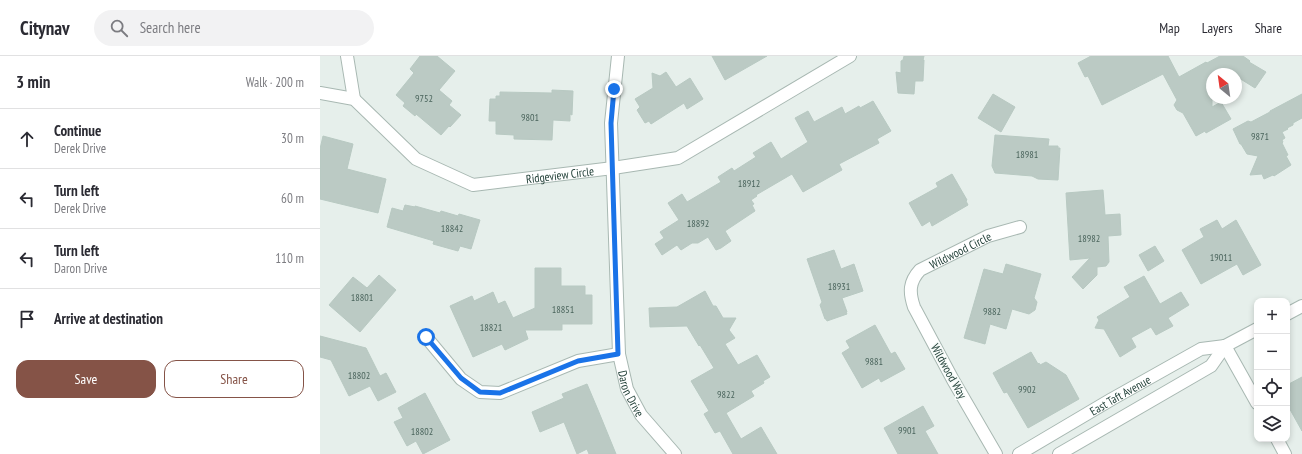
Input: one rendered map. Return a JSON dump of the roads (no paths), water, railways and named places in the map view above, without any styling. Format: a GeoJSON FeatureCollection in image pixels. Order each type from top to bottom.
{"type":"FeatureCollection","features":[{"type":"Feature","properties":{"kind":"street"},"geometry":{"type":"LineString","coordinates":[[320,93],[354,99],[347,56]]}},
{"type":"Feature","properties":{"kind":"street","name":"Daron Drive"},"geometry":{"type":"LineString","coordinates":[[618,56],[611,123],[618,354],[627,389],[641,415],[675,454]]}},
{"type":"Feature","properties":{"kind":"street","name":"Ridgeview Circle"},"geometry":{"type":"LineString","coordinates":[[354,99],[416,159],[473,185],[613,168],[678,158],[850,56]]}},
{"type":"Feature","properties":{"kind":"street","name":"Wildwood Circle"},"geometry":{"type":"LineString","coordinates":[[911,286],[914,277],[920,270],[988,236],[1020,226]]}},
{"type":"Feature","properties":{"kind":"street","name":"Wildwood Way"},"geometry":{"type":"LineString","coordinates":[[911,286],[910,296],[914,307],[953,380],[996,454]]}},
{"type":"Feature","properties":{"kind":"street"},"geometry":{"type":"LineString","coordinates":[[1290,312],[1302,306]]}},
{"type":"Feature","properties":{"kind":"street","name":"East Taft Avenue"},"geometry":{"type":"LineString","coordinates":[[1019,454],[1201,349],[1225,346],[1254,331]]}},
{"type":"Feature","properties":{"kind":"street"},"geometry":{"type":"LineString","coordinates":[[426,337],[461,378],[480,392],[500,393],[578,361],[618,354]]}},
{"type":"Feature","properties":{"kind":"street"},"geometry":{"type":"LineString","coordinates":[[1225,346],[1254,399]]}},
{"type":"Feature","properties":{"kind":"street","name":"East Taft Avenue"},"geometry":{"type":"LineString","coordinates":[[1059,454],[1211,366],[1225,346]]}},
{"type":"Feature","properties":{"kind":"street"},"geometry":{"type":"LineString","coordinates":[[1279,442],[1285,454]]}}]}
